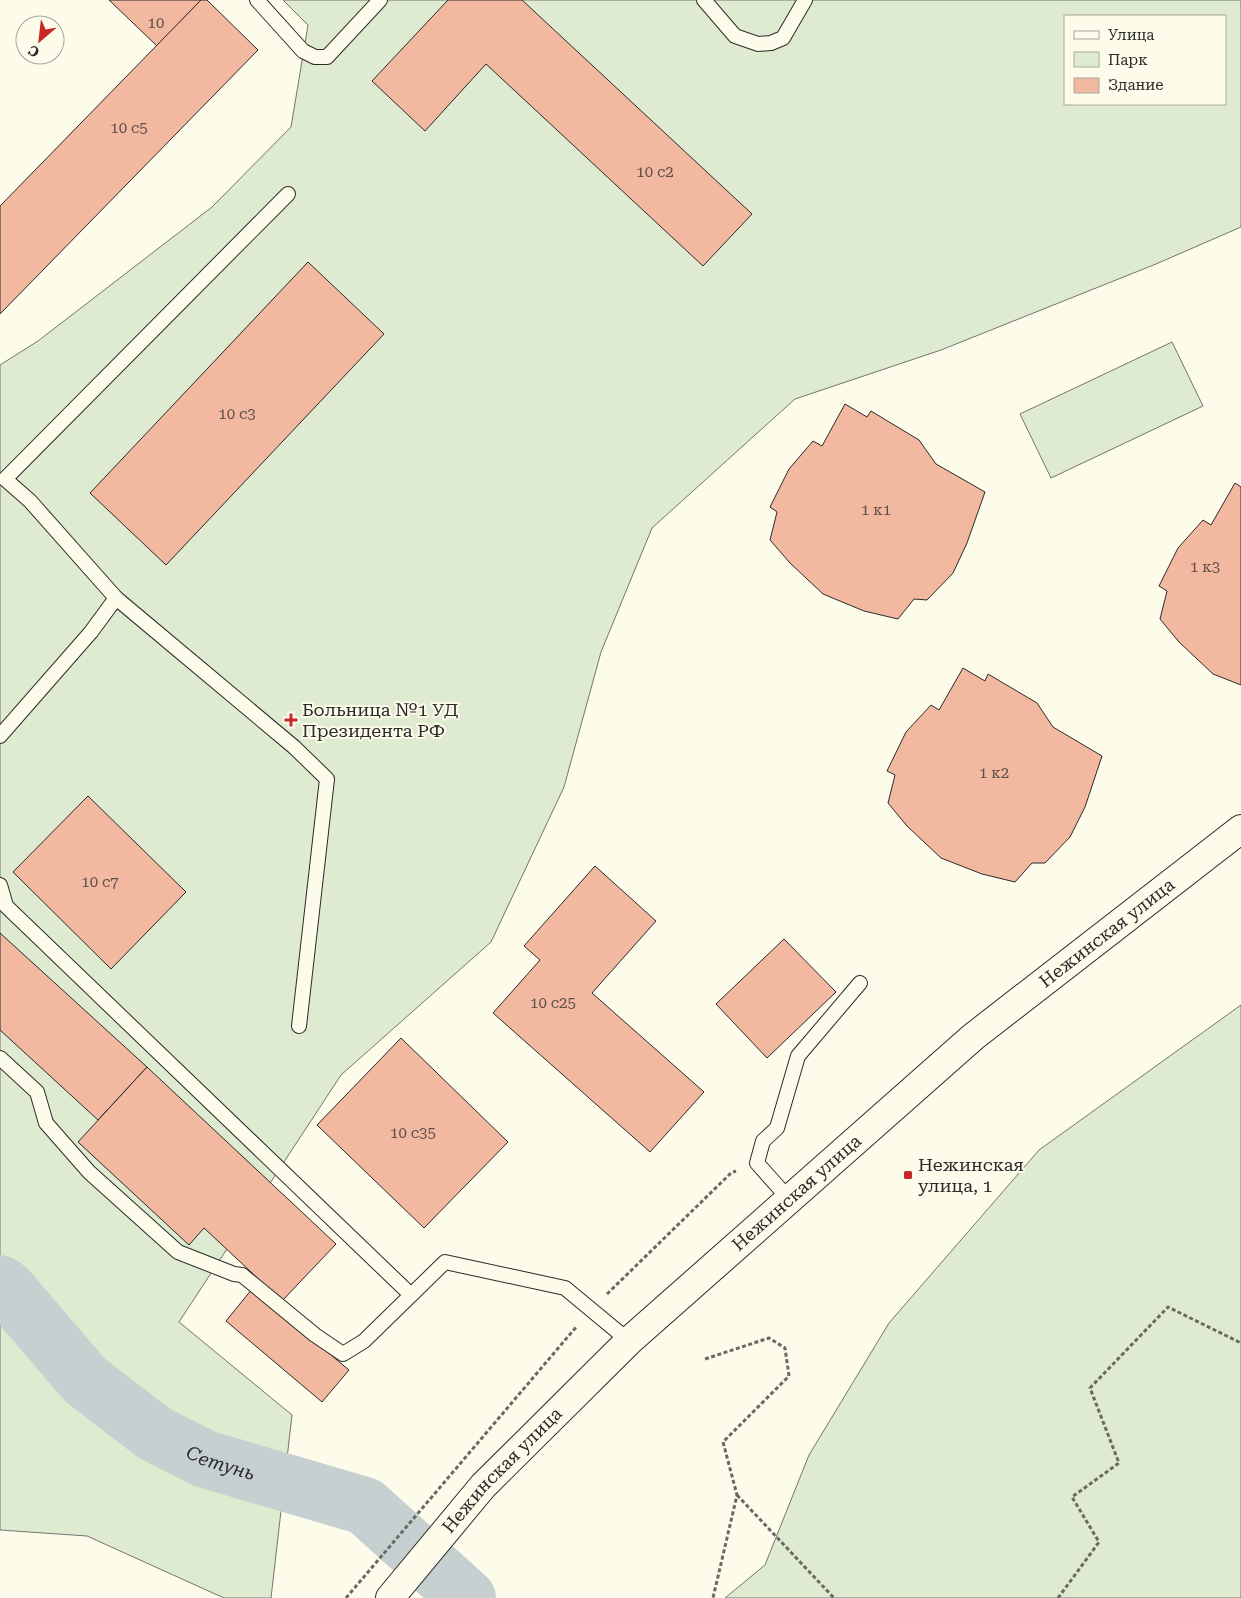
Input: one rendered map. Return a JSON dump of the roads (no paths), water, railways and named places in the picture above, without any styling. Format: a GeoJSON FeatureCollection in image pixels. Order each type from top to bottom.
{"type":"FeatureCollection","features":[{"type":"Feature","properties":{"kind":"street","name":"Нежинская улица"},"geometry":{"type":"LineString","coordinates":[[390,1598],[483,1486],[629,1341],[973,1037],[1241,829]]}},
{"type":"Feature","properties":{"kind":"lane"},"geometry":{"type":"LineString","coordinates":[[258,0],[303,51],[315,57],[327,57],[380,0]]}},
{"type":"Feature","properties":{"kind":"lane"},"geometry":{"type":"LineString","coordinates":[[704,0],[735,36],[758,44],[771,43],[783,38],[805,0]]}},
{"type":"Feature","properties":{"kind":"lane"},"geometry":{"type":"LineString","coordinates":[[288,194],[4,479],[30,502],[116,598],[294,748],[327,779],[299,1026]]}},
{"type":"Feature","properties":{"kind":"lane"},"geometry":{"type":"LineString","coordinates":[[0,736],[91,632],[116,598]]}},
{"type":"Feature","properties":{"kind":"lane"},"geometry":{"type":"LineString","coordinates":[[1,890],[6,906],[411,1295]]}},
{"type":"Feature","properties":{"kind":"lane"},"geometry":{"type":"LineString","coordinates":[[789,1199],[757,1163],[762,1141],[777,1128],[798,1056],[860,983]]}},
{"type":"Feature","properties":{"kind":"lane"},"geometry":{"type":"LineString","coordinates":[[0,1058],[37,1092],[46,1122],[89,1172],[178,1252],[234,1274],[242,1275],[315,1335],[342,1354],[364,1341],[445,1262],[565,1288],[629,1341]]}},
{"type":"Feature","properties":{"kind":"waterway","name":"Сетунь"},"geometry":{"type":"LineString","coordinates":[[0,1284],[8,1290],[85,1380],[154,1433],[205,1459],[365,1506],[467,1598]]}},
{"type":"Feature","properties":{"kind":"place","name":"Больница №1 УД Президента РФ"},"geometry":{"type":"Point","coordinates":[291,720]}},
{"type":"Feature","properties":{"kind":"place","name":"Нежинская улица, 1"},"geometry":{"type":"Point","coordinates":[908,1175]}}]}
